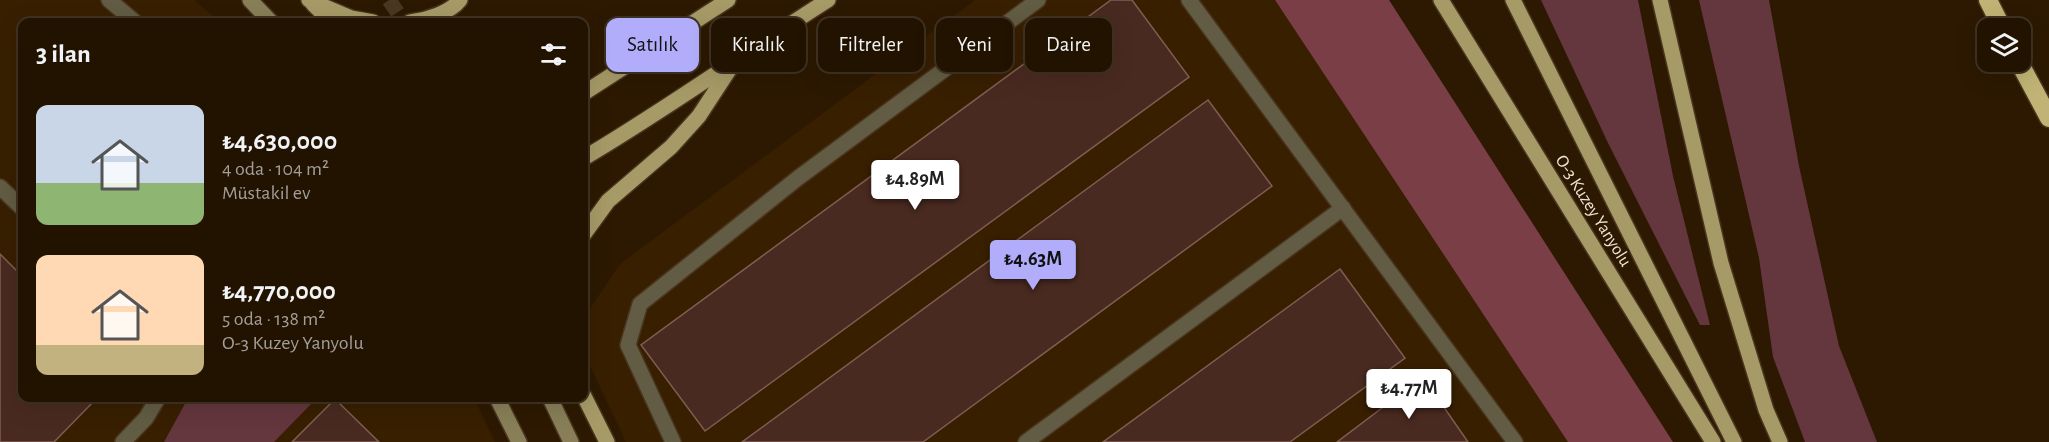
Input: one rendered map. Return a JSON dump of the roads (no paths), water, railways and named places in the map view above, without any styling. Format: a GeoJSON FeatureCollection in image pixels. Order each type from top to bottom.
{"type":"FeatureCollection","features":[{"type":"Feature","properties":{"kind":"highway"},"geometry":{"type":"LineString","coordinates":[[1988,0],[1997,18]]}},
{"type":"Feature","properties":{"kind":"highway"},"geometry":{"type":"LineString","coordinates":[[2024,72],[2049,118]]}},
{"type":"Feature","properties":{"kind":"main road"},"geometry":{"type":"LineString","coordinates":[[250,0],[267,18]]}},
{"type":"Feature","properties":{"kind":"main road"},"geometry":{"type":"LineString","coordinates":[[309,0],[327,18]]}},
{"type":"Feature","properties":{"kind":"main road"},"geometry":{"type":"LineString","coordinates":[[309,0],[351,18]]}},
{"type":"Feature","properties":{"kind":"main road"},"geometry":{"type":"LineString","coordinates":[[428,18],[456,5],[460,0]]}},
{"type":"Feature","properties":{"kind":"main road"},"geometry":{"type":"LineString","coordinates":[[588,90],[728,0]]}},
{"type":"Feature","properties":{"kind":"main road"},"geometry":{"type":"LineString","coordinates":[[800,18],[828,0]]}},
{"type":"Feature","properties":{"kind":"main road","name":"O-3 Kuzey Yanyolu"},"geometry":{"type":"LineString","coordinates":[[1441,0],[1713,442]]}},
{"type":"Feature","properties":{"kind":"main road"},"geometry":{"type":"LineString","coordinates":[[1513,0],[1734,442]]}},
{"type":"Feature","properties":{"kind":"main road"},"geometry":{"type":"LineString","coordinates":[[1660,0],[1721,262],[1766,410],[1780,442]]}},
{"type":"Feature","properties":{"kind":"main road"},"geometry":{"type":"LineString","coordinates":[[588,156],[663,110],[717,72]]}},
{"type":"Feature","properties":{"kind":"main road"},"geometry":{"type":"LineString","coordinates":[[588,228],[608,201],[671,147],[699,116],[728,72]]}},
{"type":"Feature","properties":{"kind":"main road"},"geometry":{"type":"LineString","coordinates":[[499,402],[519,442]]}},
{"type":"Feature","properties":{"kind":"main road"},"geometry":{"type":"LineString","coordinates":[[552,402],[571,442]]}},
{"type":"Feature","properties":{"kind":"main road"},"geometry":{"type":"LineString","coordinates":[[587,402],[608,442]]}},
{"type":"Feature","properties":{"kind":"lane"},"geometry":{"type":"LineString","coordinates":[[109,0],[130,18]]}},
{"type":"Feature","properties":{"kind":"lane"},"geometry":{"type":"LineString","coordinates":[[673,442],[628,345],[640,304],[798,178],[1038,0]]}},
{"type":"Feature","properties":{"kind":"lane"},"geometry":{"type":"LineString","coordinates":[[1189,0],[1515,442]]}},
{"type":"Feature","properties":{"kind":"lane"},"geometry":{"type":"LineString","coordinates":[[0,187],[18,204]]}},
{"type":"Feature","properties":{"kind":"lane"},"geometry":{"type":"LineString","coordinates":[[1026,442],[1342,208]]}},
{"type":"Feature","properties":{"kind":"lane"},"geometry":{"type":"LineString","coordinates":[[123,442],[146,418],[156,402]]}},
{"type":"Feature","properties":{"kind":"tunnel"},"geometry":{"type":"LineString","coordinates":[[389,0],[401,18]]}}]}
